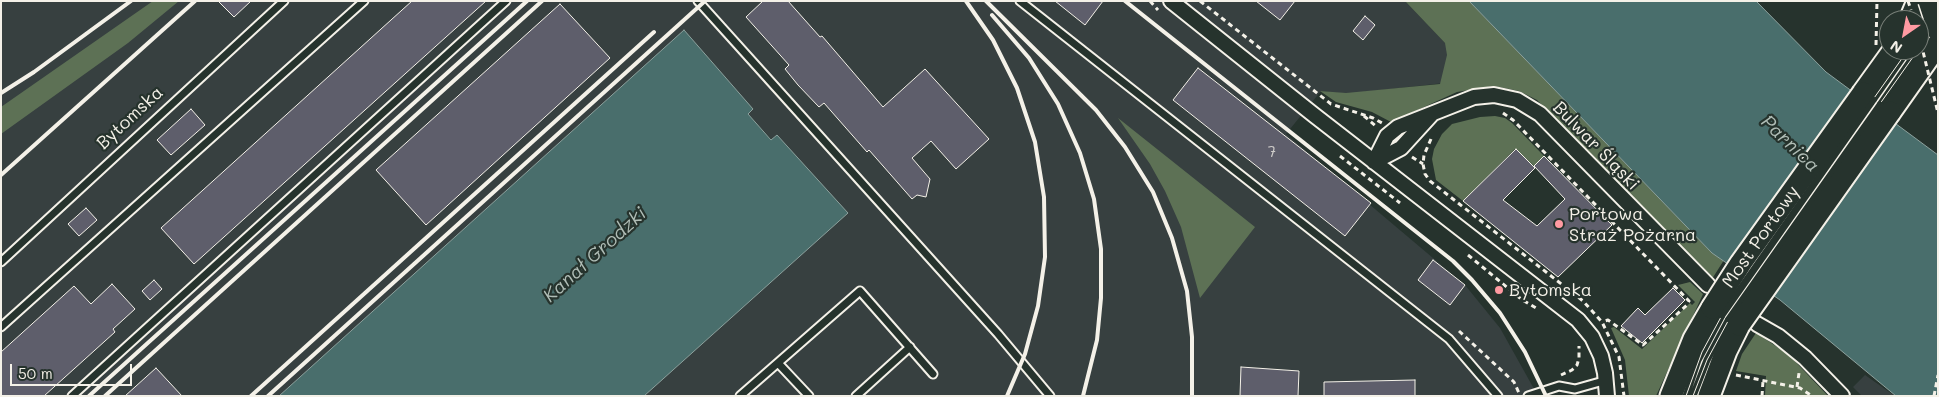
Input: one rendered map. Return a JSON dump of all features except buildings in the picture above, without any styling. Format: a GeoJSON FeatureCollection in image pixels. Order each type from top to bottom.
{"type":"FeatureCollection","features":[{"type":"Feature","properties":{"kind":"main road"},"geometry":{"type":"LineString","coordinates":[[1928,1],[1938,32]]}},
{"type":"Feature","properties":{"kind":"main road"},"geometry":{"type":"LineString","coordinates":[[1876,103],[1938,44]]}},
{"type":"Feature","properties":{"kind":"main road"},"geometry":{"type":"LineString","coordinates":[[1876,103],[1882,60]]}},
{"type":"Feature","properties":{"kind":"main road","name":"Most Portowy"},"geometry":{"type":"LineString","coordinates":[[1732,318],[1741,263],[1876,103]]}},
{"type":"Feature","properties":{"kind":"main road","name":"Most Portowy"},"geometry":{"type":"LineString","coordinates":[[1732,318],[1876,103]]}},
{"type":"Feature","properties":{"kind":"main road"},"geometry":{"type":"LineString","coordinates":[[1671,396],[1688,351],[1732,318]]}},
{"type":"Feature","properties":{"kind":"main road"},"geometry":{"type":"LineString","coordinates":[[1709,396],[1726,351],[1732,318]]}},
{"type":"Feature","properties":{"kind":"street"},"geometry":{"type":"LineString","coordinates":[[1171,1],[1578,320],[1598,350],[1607,380],[1607,396]]}},
{"type":"Feature","properties":{"kind":"street","name":"Bulwar Śląski"},"geometry":{"type":"LineString","coordinates":[[1374,162],[1380,147],[1392,131],[1462,100],[1479,96],[1504,96],[1526,104],[1552,126],[1708,285]]}},
{"type":"Feature","properties":{"kind":"street"},"geometry":{"type":"LineString","coordinates":[[1732,318],[1778,336],[1806,358],[1842,396]]}},
{"type":"Feature","properties":{"kind":"lane","name":"Bytomska"},"geometry":{"type":"LineString","coordinates":[[1,262],[284,1]]}},
{"type":"Feature","properties":{"kind":"lane"},"geometry":{"type":"LineString","coordinates":[[1,328],[364,1]]}},
{"type":"Feature","properties":{"kind":"lane"},"geometry":{"type":"LineString","coordinates":[[72,396],[506,1]]}},
{"type":"Feature","properties":{"kind":"lane"},"geometry":{"type":"LineString","coordinates":[[698,1],[998,334],[1050,396]]}},
{"type":"Feature","properties":{"kind":"lane"},"geometry":{"type":"LineString","coordinates":[[1020,1],[1449,339],[1498,396]]}},
{"type":"Feature","properties":{"kind":"lane"},"geometry":{"type":"LineString","coordinates":[[1929,13],[1935,1]]}},
{"type":"Feature","properties":{"kind":"lane"},"geometry":{"type":"LineString","coordinates":[[1929,30],[1938,14]]}},
{"type":"Feature","properties":{"kind":"lane"},"geometry":{"type":"LineString","coordinates":[[1876,103],[1902,60]]}},
{"type":"Feature","properties":{"kind":"lane"},"geometry":{"type":"LineString","coordinates":[[1876,103],[1909,60]]}},
{"type":"Feature","properties":{"kind":"lane"},"geometry":{"type":"LineString","coordinates":[[740,396],[860,291],[933,374]]}},
{"type":"Feature","properties":{"kind":"lane"},"geometry":{"type":"LineString","coordinates":[[1686,396],[1698,360],[1732,318]]}},
{"type":"Feature","properties":{"kind":"lane"},"geometry":{"type":"LineString","coordinates":[[1693,396],[1707,360],[1732,318]]}},
{"type":"Feature","properties":{"kind":"lane"},"geometry":{"type":"LineString","coordinates":[[856,396],[910,347]]}},
{"type":"Feature","properties":{"kind":"lane"},"geometry":{"type":"LineString","coordinates":[[778,363],[809,396]]}},
{"type":"Feature","properties":{"kind":"lane"},"geometry":{"type":"LineString","coordinates":[[1528,396],[1559,386],[1575,389],[1607,380]]}},
{"type":"Feature","properties":{"kind":"lane"},"geometry":{"type":"LineString","coordinates":[[1568,396],[1575,389]]}},
{"type":"Feature","properties":{"kind":"path"},"geometry":{"type":"LineString","coordinates":[[1150,1],[1162,14]]}},
{"type":"Feature","properties":{"kind":"path"},"geometry":{"type":"LineString","coordinates":[[1200,1],[1330,104],[1375,118],[1385,125]]}},
{"type":"Feature","properties":{"kind":"path"},"geometry":{"type":"LineString","coordinates":[[1877,1],[1879,15]]}},
{"type":"Feature","properties":{"kind":"path"},"geometry":{"type":"LineString","coordinates":[[1925,60],[1938,113]]}},
{"type":"Feature","properties":{"kind":"path"},"geometry":{"type":"LineString","coordinates":[[1496,112],[1513,120],[1688,300],[1687,305],[1643,345],[1608,320],[1602,322]]}},
{"type":"Feature","properties":{"kind":"path"},"geometry":{"type":"LineString","coordinates":[[1362,114],[1376,127]]}},
{"type":"Feature","properties":{"kind":"path"},"geometry":{"type":"LineString","coordinates":[[1415,160],[1423,164],[1424,155],[1435,132]]}},
{"type":"Feature","properties":{"kind":"path"},"geometry":{"type":"LineString","coordinates":[[1332,150],[1404,205]]}},
{"type":"Feature","properties":{"kind":"path"},"geometry":{"type":"LineString","coordinates":[[1416,152],[1424,155]]}},
{"type":"Feature","properties":{"kind":"path"},"geometry":{"type":"LineString","coordinates":[[1461,249],[1521,299],[1544,312]]}},
{"type":"Feature","properties":{"kind":"path"},"geometry":{"type":"LineString","coordinates":[[1552,378],[1572,370],[1576,365],[1580,354],[1577,340]]}},
{"type":"Feature","properties":{"kind":"path"},"geometry":{"type":"LineString","coordinates":[[1737,375],[1797,387],[1812,396]]}},
{"type":"Feature","properties":{"kind":"path"},"geometry":{"type":"LineString","coordinates":[[1934,396],[1938,376]]}},
{"type":"Feature","properties":{"kind":"path"},"geometry":{"type":"LineString","coordinates":[[1797,387],[1799,377]]}},
{"type":"Feature","properties":{"kind":"path"},"geometry":{"type":"LineString","coordinates":[[1762,396],[1763,381]]}},
{"type":"Feature","properties":{"kind":"path"},"geometry":{"type":"LineString","coordinates":[[1517,389],[1526,388]]}},
{"type":"Feature","properties":{"kind":"shaded area"},"geometry":{"type":"Polygon","coordinates":[[[1,1],[1405,1],[1449,47],[1444,83],[1347,94],[1321,91],[1286,134],[1465,285],[1500,328],[1538,396],[644,396],[848,213],[777,135],[772,140],[748,114],[753,109],[684,30],[279,396],[1,396],[1,1]]]}},
{"type":"Feature","properties":{"kind":"shaded area"},"geometry":{"type":"Polygon","coordinates":[[[1865,375],[1895,396],[1862,396],[1853,387],[1865,375]]]}},
{"type":"Feature","properties":{"kind":"green space"},"geometry":{"type":"Polygon","coordinates":[[[153,1],[179,1],[128,43],[1,134],[1,107],[153,1]]]}},
{"type":"Feature","properties":{"kind":"green space"},"geometry":{"type":"Polygon","coordinates":[[[1405,1],[1469,1],[1712,253],[1724,260],[1712,279],[1537,100],[1519,91],[1494,86],[1457,92],[1391,122],[1372,112],[1336,102],[1320,91],[1346,93],[1440,84],[1447,55],[1445,43],[1405,1]]]}},
{"type":"Feature","properties":{"kind":"green space"},"geometry":{"type":"Polygon","coordinates":[[[1495,116],[1505,118],[1512,123],[1544,156],[1534,166],[1515,149],[1463,201],[1436,180],[1432,159],[1434,149],[1442,134],[1452,124],[1480,117],[1495,116]]]}},
{"type":"Feature","properties":{"kind":"green space"},"geometry":{"type":"Polygon","coordinates":[[[1118,118],[1255,227],[1200,298],[1181,227],[1165,191],[1150,164],[1118,118]]]}},
{"type":"Feature","properties":{"kind":"green space"},"geometry":{"type":"Polygon","coordinates":[[[1690,282],[1703,294],[1656,396],[1629,396],[1625,360],[1611,328],[1614,327],[1642,349],[1690,303],[1692,305],[1695,302],[1678,285],[1690,282]]]}},
{"type":"Feature","properties":{"kind":"green space"},"geometry":{"type":"Polygon","coordinates":[[[1756,333],[1788,354],[1828,396],[1765,396],[1766,376],[1736,371],[1742,354],[1756,333]]]}},
{"type":"Feature","properties":{"kind":"water","name":"Parnica"},"geometry":{"type":"Polygon","coordinates":[[[1469,1],[1756,1],[1826,72],[1938,155],[1938,396],[1896,396],[1780,300],[1712,253],[1469,1]]]}},
{"type":"Feature","properties":{"kind":"water","name":"Kanał Grodzki"},"geometry":{"type":"Polygon","coordinates":[[[684,30],[753,109],[748,114],[771,140],[777,135],[848,213],[644,396],[279,396],[684,30]]]}},
{"type":"Feature","properties":{"kind":"tram line"},"geometry":{"type":"LineString","coordinates":[[1929,13],[1935,1]]}},
{"type":"Feature","properties":{"kind":"tram line"},"geometry":{"type":"LineString","coordinates":[[1929,30],[1938,14]]}},
{"type":"Feature","properties":{"kind":"tram line"},"geometry":{"type":"LineString","coordinates":[[1686,396],[1702,352],[1727,306],[1901,60]]}},
{"type":"Feature","properties":{"kind":"tram line"},"geometry":{"type":"LineString","coordinates":[[1693,396],[1707,360],[1734,310],[1911,60]]}},
{"type":"Feature","properties":{"kind":"railway"},"geometry":{"type":"LineString","coordinates":[[1,93],[34,72],[131,1]]}},
{"type":"Feature","properties":{"kind":"railway"},"geometry":{"type":"LineString","coordinates":[[1,175],[195,1]]}},
{"type":"Feature","properties":{"kind":"railway"},"geometry":{"type":"LineString","coordinates":[[89,396],[527,1]]}},
{"type":"Feature","properties":{"kind":"railway"},"geometry":{"type":"LineString","coordinates":[[105,396],[542,1]]}},
{"type":"Feature","properties":{"kind":"railway"},"geometry":{"type":"LineString","coordinates":[[268,396],[705,1]]}},
{"type":"Feature","properties":{"kind":"railway"},"geometry":{"type":"LineString","coordinates":[[966,1],[993,40],[1017,88],[1035,142],[1044,197],[1045,257],[1038,306],[1025,354],[1007,396]]}},
{"type":"Feature","properties":{"kind":"railway"},"geometry":{"type":"LineString","coordinates":[[986,1],[1096,110],[1125,147],[1153,192],[1172,238],[1187,291],[1192,337],[1192,396]]}},
{"type":"Feature","properties":{"kind":"railway"},"geometry":{"type":"LineString","coordinates":[[1125,1],[1453,261],[1500,313],[1525,352],[1546,396]]}},
{"type":"Feature","properties":{"kind":"railway"},"geometry":{"type":"LineString","coordinates":[[992,15],[1029,58],[1058,104],[1080,153],[1094,199],[1101,249],[1101,298],[1097,340],[1083,396]]}},
{"type":"Feature","properties":{"kind":"railway"},"geometry":{"type":"LineString","coordinates":[[251,396],[654,32]]}},
{"type":"Feature","properties":{"kind":"place","name":"Portowa Straż Pożarna"},"geometry":{"type":"Point","coordinates":[1559,224]}},
{"type":"Feature","properties":{"kind":"place","name":"Bytomska"},"geometry":{"type":"Point","coordinates":[1499,290]}}]}
